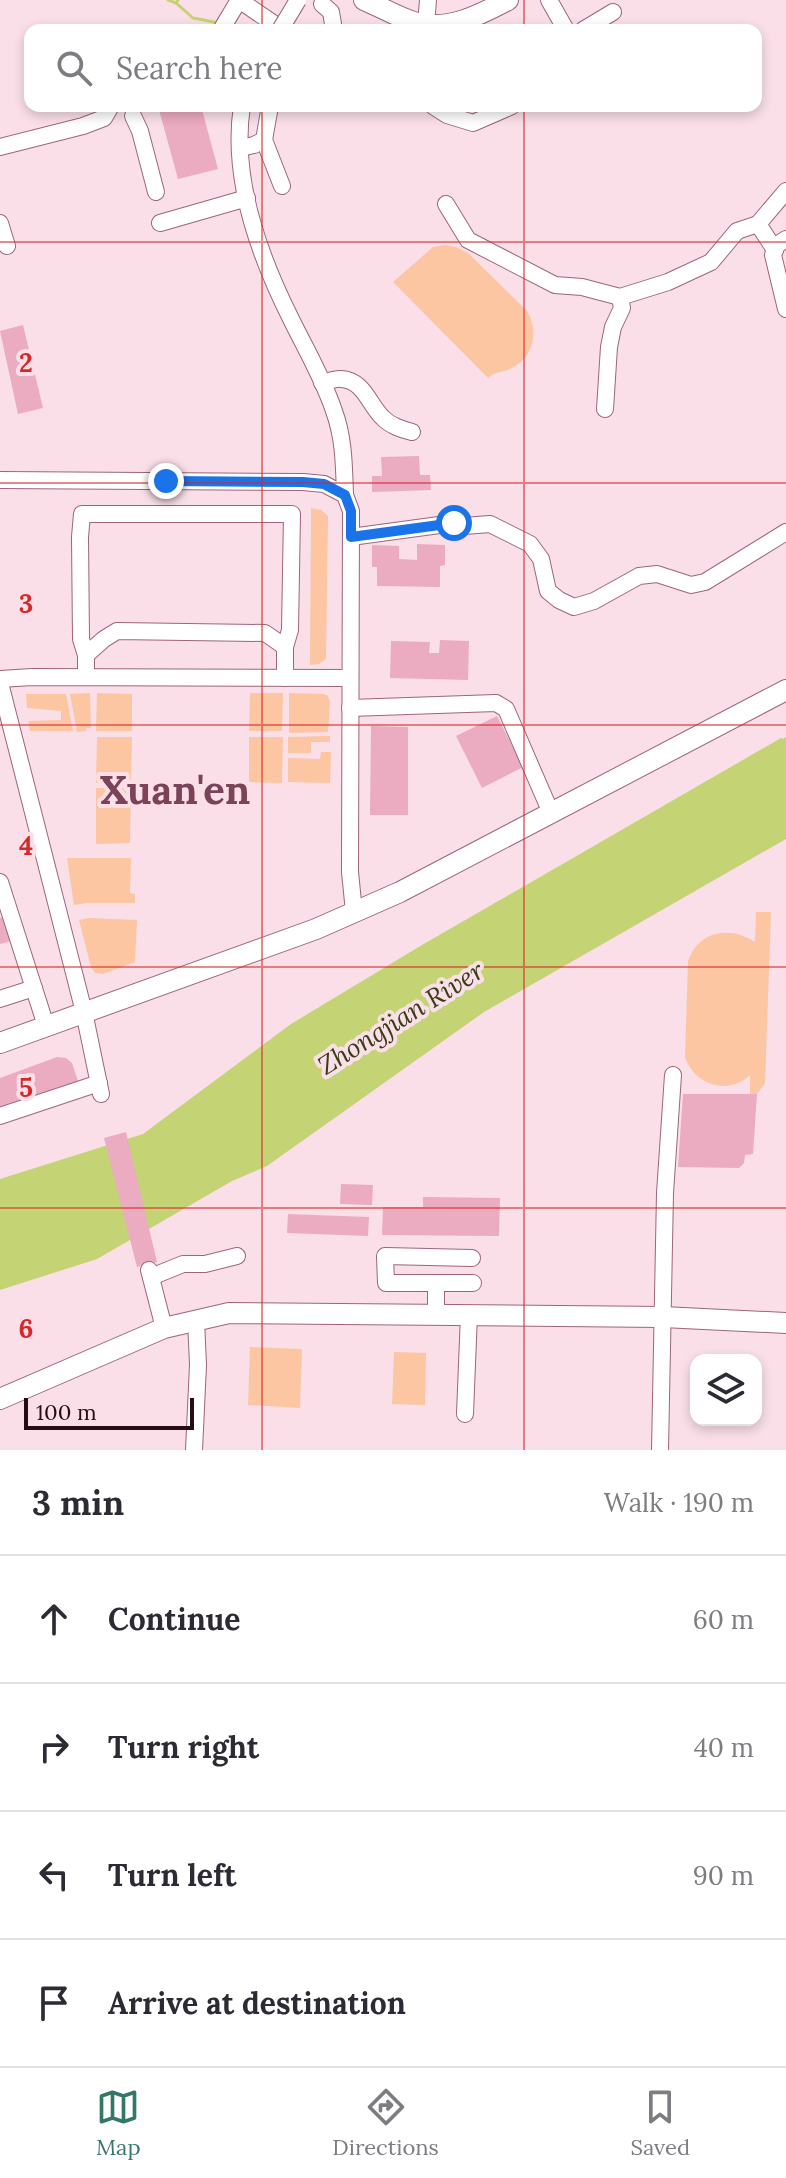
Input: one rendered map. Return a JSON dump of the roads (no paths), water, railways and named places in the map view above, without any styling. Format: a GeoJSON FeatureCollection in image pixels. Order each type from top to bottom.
{"type":"FeatureCollection","features":[{"type":"Feature","properties":{"kind":"main road"},"geometry":{"type":"LineString","coordinates":[[364,0],[426,24]]}},
{"type":"Feature","properties":{"kind":"main road"},"geometry":{"type":"LineString","coordinates":[[450,24],[508,0]]}},
{"type":"Feature","properties":{"kind":"main road"},"geometry":{"type":"LineString","coordinates":[[0,1043],[316,929],[400,892],[786,690]]}},
{"type":"Feature","properties":{"kind":"main road"},"geometry":{"type":"LineString","coordinates":[[0,1399],[164,1328],[229,1313],[663,1317],[786,1323]]}},
{"type":"Feature","properties":{"kind":"street"},"geometry":{"type":"LineString","coordinates":[[225,24],[239,0],[273,24]]}},
{"type":"Feature","properties":{"kind":"street"},"geometry":{"type":"LineString","coordinates":[[284,24],[298,0]]}},
{"type":"Feature","properties":{"kind":"street"},"geometry":{"type":"LineString","coordinates":[[426,24],[428,0]]}},
{"type":"Feature","properties":{"kind":"street"},"geometry":{"type":"LineString","coordinates":[[549,0],[563,24]]}},
{"type":"Feature","properties":{"kind":"street"},"geometry":{"type":"LineString","coordinates":[[322,4],[331,12],[333,24]]}},
{"type":"Feature","properties":{"kind":"street"},"geometry":{"type":"LineString","coordinates":[[593,24],[613,12]]}},
{"type":"Feature","properties":{"kind":"street"},"geometry":{"type":"LineString","coordinates":[[0,147],[83,126],[108,112]]}},
{"type":"Feature","properties":{"kind":"street"},"geometry":{"type":"LineString","coordinates":[[134,112],[156,192]]}},
{"type":"Feature","properties":{"kind":"street"},"geometry":{"type":"LineString","coordinates":[[242,112],[240,142],[247,198],[258,244],[335,411],[344,447],[345,495],[351,511],[350,872],[354,912]]}},
{"type":"Feature","properties":{"kind":"street"},"geometry":{"type":"LineString","coordinates":[[269,112],[264,140],[282,186]]}},
{"type":"Feature","properties":{"kind":"street"},"geometry":{"type":"LineString","coordinates":[[442,112],[473,123],[498,112]]}},
{"type":"Feature","properties":{"kind":"street"},"geometry":{"type":"LineString","coordinates":[[240,142],[254,145],[264,140]]}},
{"type":"Feature","properties":{"kind":"street"},"geometry":{"type":"LineString","coordinates":[[446,204],[468,240],[555,285],[582,287],[620,297],[668,282],[711,262],[737,231],[758,224],[786,191]]}},
{"type":"Feature","properties":{"kind":"street"},"geometry":{"type":"LineString","coordinates":[[160,223],[247,198]]}},
{"type":"Feature","properties":{"kind":"street"},"geometry":{"type":"LineString","coordinates":[[758,224],[780,244],[773,255],[786,309]]}},
{"type":"Feature","properties":{"kind":"street"},"geometry":{"type":"LineString","coordinates":[[0,225],[7,246]]}},
{"type":"Feature","properties":{"kind":"street"},"geometry":{"type":"LineString","coordinates":[[605,409],[613,327],[622,308],[620,297]]}},
{"type":"Feature","properties":{"kind":"street"},"geometry":{"type":"LineString","coordinates":[[322,383],[341,379],[354,383],[366,393],[381,416],[392,425],[412,432]]}},
{"type":"Feature","properties":{"kind":"street"},"geometry":{"type":"LineString","coordinates":[[0,480],[303,482],[324,484],[345,495]]}},
{"type":"Feature","properties":{"kind":"street"},"geometry":{"type":"LineString","coordinates":[[86,677],[86,655],[81,639],[82,514],[292,514],[290,630],[285,647],[285,678]]}},
{"type":"Feature","properties":{"kind":"street"},"geometry":{"type":"LineString","coordinates":[[351,537],[454,523],[464,526],[490,524],[530,544],[541,559],[548,591],[574,607],[594,601],[639,576],[657,574],[691,585],[705,582],[786,532]]}},
{"type":"Feature","properties":{"kind":"street"},"geometry":{"type":"LineString","coordinates":[[86,655],[117,631],[265,633],[285,647]]}},
{"type":"Feature","properties":{"kind":"street"},"geometry":{"type":"LineString","coordinates":[[0,1116],[100,1088],[84,1012],[0,681],[86,677],[349,678]]}},
{"type":"Feature","properties":{"kind":"street"},"geometry":{"type":"LineString","coordinates":[[350,708],[496,703],[506,709],[551,813]]}},
{"type":"Feature","properties":{"kind":"street"},"geometry":{"type":"LineString","coordinates":[[0,882],[4,910],[46,1026]]}},
{"type":"Feature","properties":{"kind":"street"},"geometry":{"type":"LineString","coordinates":[[0,999],[34,988]]}},
{"type":"Feature","properties":{"kind":"street"},"geometry":{"type":"LineString","coordinates":[[660,1450],[665,1193],[673,1075]]}},
{"type":"Feature","properties":{"kind":"street"},"geometry":{"type":"LineString","coordinates":[[164,1328],[150,1273],[183,1264],[205,1264],[237,1256]]}},
{"type":"Feature","properties":{"kind":"street"},"geometry":{"type":"LineString","coordinates":[[472,1258],[385,1256],[386,1283],[473,1283]]}},
{"type":"Feature","properties":{"kind":"street"},"geometry":{"type":"LineString","coordinates":[[442,1283],[442,1314]]}},
{"type":"Feature","properties":{"kind":"street"},"geometry":{"type":"LineString","coordinates":[[465,1414],[469,1314]]}},
{"type":"Feature","properties":{"kind":"street"},"geometry":{"type":"LineString","coordinates":[[194,1450],[198,1365],[196,1320]]}},
{"type":"Feature","properties":{"kind":"water","name":"Zhongjian River"},"geometry":{"type":"Polygon","coordinates":[[[786,737],[786,839],[484,1012],[267,1166],[232,1181],[97,1259],[0,1290],[0,1179],[143,1134],[291,1024],[422,945],[786,737]]]}},
{"type":"Feature","properties":{"kind":"waterway"},"geometry":{"type":"LineString","coordinates":[[168,0],[176,3],[178,0]]}},
{"type":"Feature","properties":{"kind":"waterway"},"geometry":{"type":"LineString","coordinates":[[176,3],[193,18],[214,22]]}},
{"type":"Feature","properties":{"kind":"district","name":"Xuan'en"},"geometry":{"type":"Point","coordinates":[175,790]}}]}
